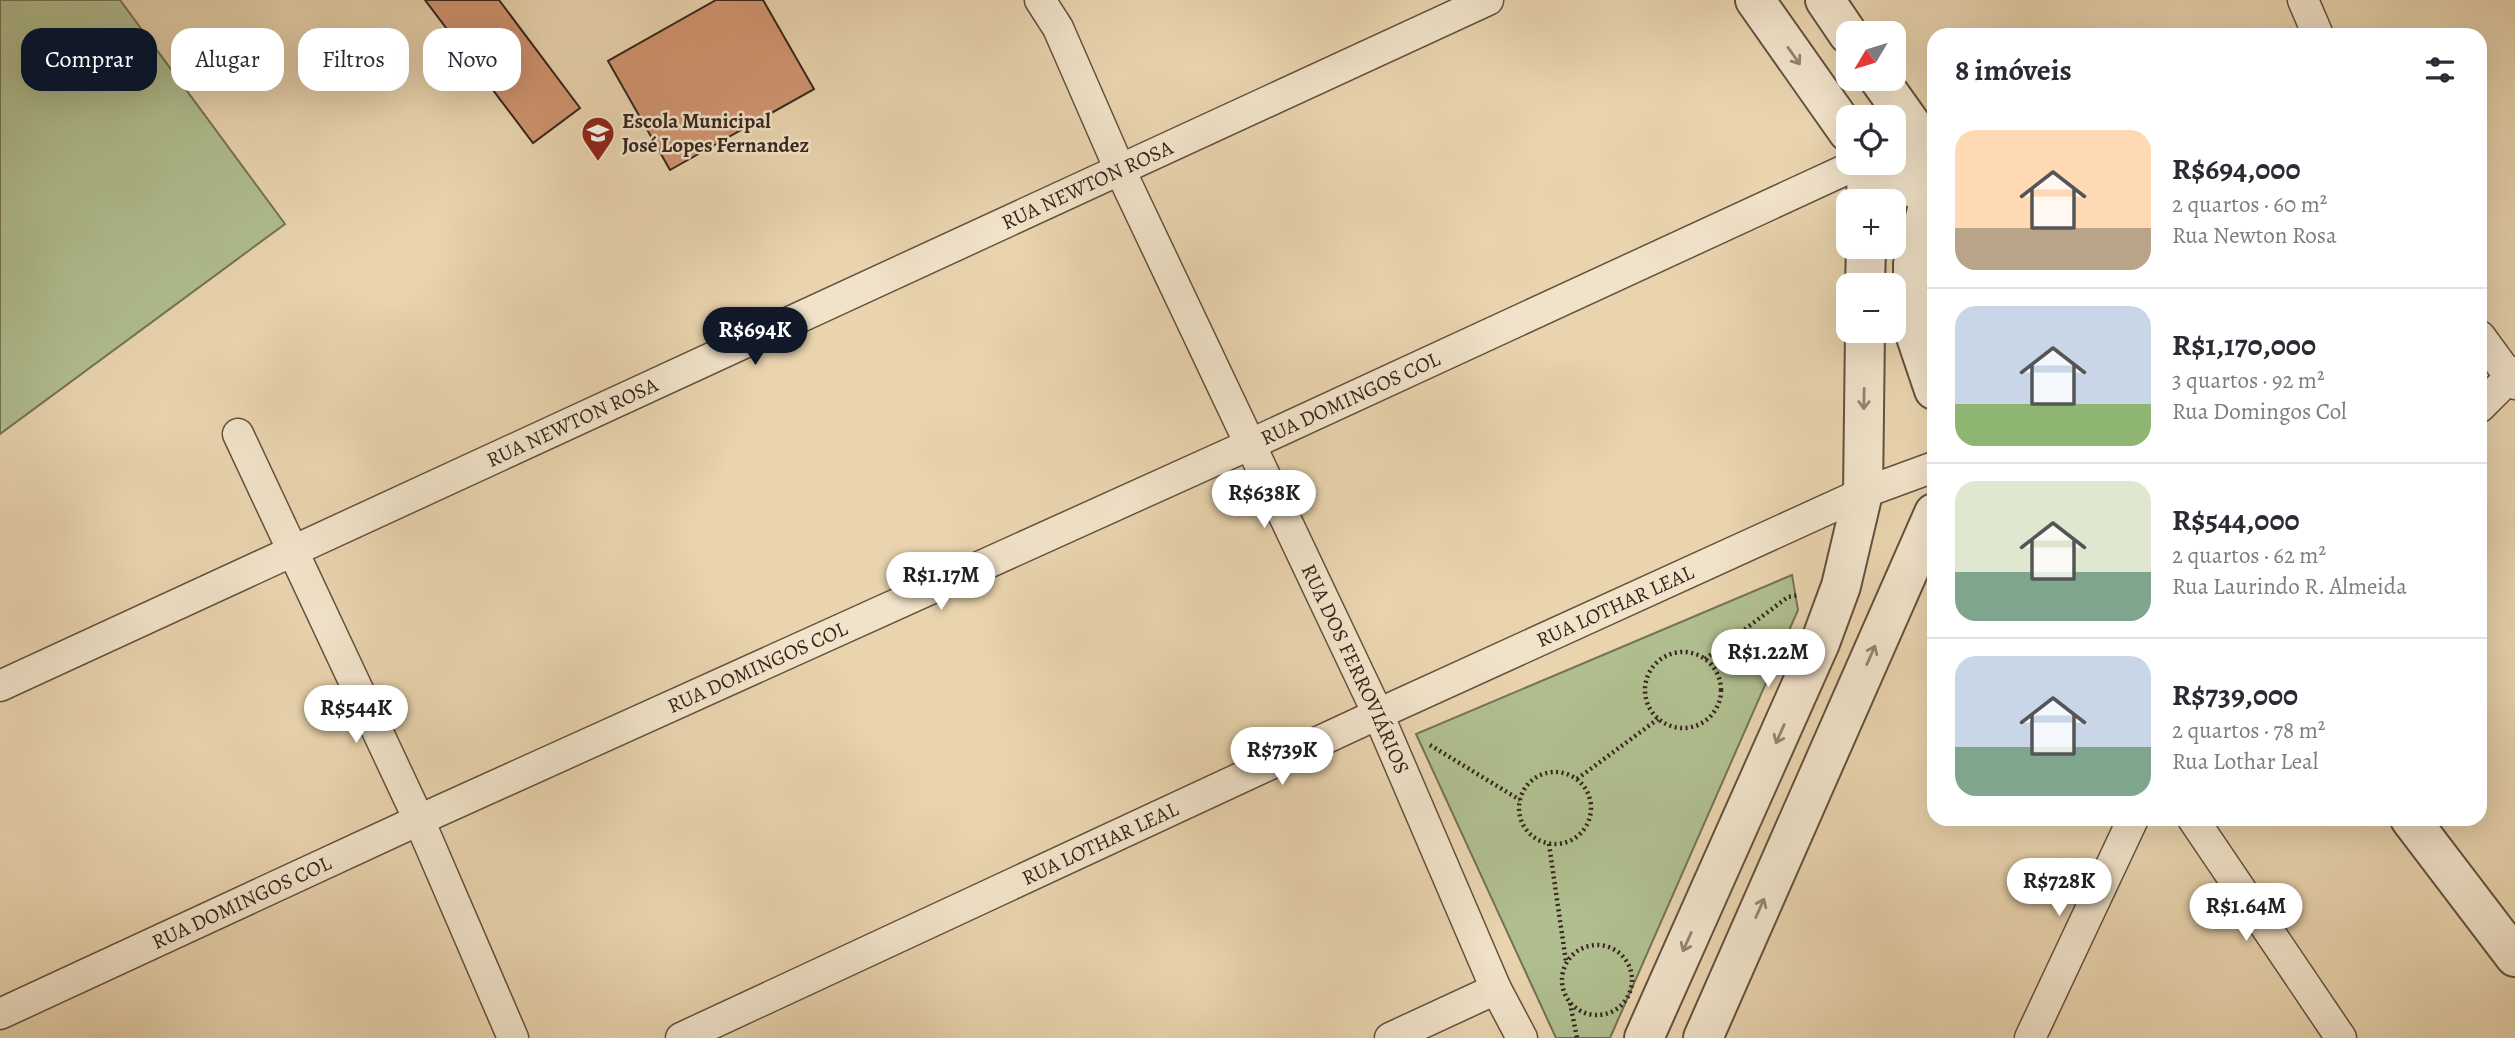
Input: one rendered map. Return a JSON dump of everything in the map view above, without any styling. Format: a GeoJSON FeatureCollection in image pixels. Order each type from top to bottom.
{"type":"FeatureCollection","features":[{"type":"Feature","properties":{"kind":"street","name":"RUA DOS FERROVIÁRIOS"},"geometry":{"type":"LineString","coordinates":[[1040,0],[1058,28],[1120,170],[1378,714],[1496,989],[1522,1038]]}},
{"type":"Feature","properties":{"kind":"street","name":"RUA NEWTON ROSA"},"geometry":{"type":"LineString","coordinates":[[0,686],[1488,0]]}},
{"type":"Feature","properties":{"kind":"street"},"geometry":{"type":"LineString","coordinates":[[1755,0],[1836,115]]}},
{"type":"Feature","properties":{"kind":"street"},"geometry":{"type":"LineString","coordinates":[[1825,0],[1839,21]]}},
{"type":"Feature","properties":{"kind":"street"},"geometry":{"type":"LineString","coordinates":[[2303,0],[2315,28]]}},
{"type":"Feature","properties":{"kind":"street"},"geometry":{"type":"LineString","coordinates":[[1888,91],[1916,131],[1927,178]]}},
{"type":"Feature","properties":{"kind":"street","name":"RUA DOMINGOS COL"},"geometry":{"type":"LineString","coordinates":[[0,1014],[419,820],[1251,444],[1836,174]]}},
{"type":"Feature","properties":{"kind":"street"},"geometry":{"type":"LineString","coordinates":[[1892,175],[1927,196]]}},
{"type":"Feature","properties":{"kind":"street"},"geometry":{"type":"LineString","coordinates":[[1927,216],[1913,264],[1913,328],[1927,369]]}},
{"type":"Feature","properties":{"kind":"street"},"geometry":{"type":"LineString","coordinates":[[1644,1038],[1820,643],[1841,586],[1863,492],[1865,343]]}},
{"type":"Feature","properties":{"kind":"street"},"geometry":{"type":"LineString","coordinates":[[2487,345],[2513,378],[2487,401]]}},
{"type":"Feature","properties":{"kind":"street"},"geometry":{"type":"LineString","coordinates":[[238,434],[419,820],[513,1038]]}},
{"type":"Feature","properties":{"kind":"street","name":"RUA LOTHAR LEAL"},"geometry":{"type":"LineString","coordinates":[[681,1038],[1863,492],[1927,469]]}},
{"type":"Feature","properties":{"kind":"street"},"geometry":{"type":"LineString","coordinates":[[1703,1038],[1927,529]]}},
{"type":"Feature","properties":{"kind":"street"},"geometry":{"type":"LineString","coordinates":[[2030,1038],[2130,826]]}},
{"type":"Feature","properties":{"kind":"street"},"geometry":{"type":"LineString","coordinates":[[2198,826],[2341,1038]]}},
{"type":"Feature","properties":{"kind":"street"},"geometry":{"type":"LineString","coordinates":[[2415,826],[2515,957]]}},
{"type":"Feature","properties":{"kind":"street"},"geometry":{"type":"LineString","coordinates":[[1390,1038],[1496,989]]}},
{"type":"Feature","properties":{"kind":"path"},"geometry":{"type":"LineString","coordinates":[[1705,659],[1788,597],[1841,586]]}},
{"type":"Feature","properties":{"kind":"path"},"geometry":{"type":"LineString","coordinates":[[1679,652],[1693,653],[1705,659],[1715,669],[1720,681],[1719,701],[1714,712],[1704,722],[1692,727],[1670,726],[1658,719],[1646,701],[1645,688],[1648,675],[1655,664],[1666,655],[1679,652]]}},
{"type":"Feature","properties":{"kind":"path"},"geometry":{"type":"LineString","coordinates":[[1378,714],[1520,800]]}},
{"type":"Feature","properties":{"kind":"path"},"geometry":{"type":"LineString","coordinates":[[1577,779],[1658,719]]}},
{"type":"Feature","properties":{"kind":"path"},"geometry":{"type":"LineString","coordinates":[[1563,773],[1577,779],[1590,797],[1592,810],[1580,834],[1569,841],[1549,844],[1535,839],[1526,830],[1519,810],[1520,800],[1524,789],[1533,780],[1544,774],[1563,773]]}},
{"type":"Feature","properties":{"kind":"path"},"geometry":{"type":"LineString","coordinates":[[1549,844],[1567,963]]}},
{"type":"Feature","properties":{"kind":"path"},"geometry":{"type":"LineString","coordinates":[[1570,1003],[1584,1013],[1597,1016],[1614,1012],[1624,1004],[1630,993],[1633,979],[1626,960],[1608,946],[1585,947],[1575,953],[1567,963],[1562,979],[1563,992],[1570,1003],[1577,1038]]}},
{"type":"Feature","properties":{"kind":"green space"},"geometry":{"type":"Polygon","coordinates":[[[0,0],[120,0],[141,28],[21,28],[21,91],[157,91],[157,50],[171,69],[171,91],[187,91],[285,224],[0,434],[0,0]]]}},
{"type":"Feature","properties":{"kind":"green space"},"geometry":{"type":"Polygon","coordinates":[[[1792,575],[1798,610],[1610,1038],[1556,1038],[1416,734],[1792,575]]]}},
{"type":"Feature","properties":{"kind":"building"},"geometry":{"type":"Polygon","coordinates":[[[425,0],[499,0],[520,28],[446,28],[425,0]]]}},
{"type":"Feature","properties":{"kind":"building"},"geometry":{"type":"Polygon","coordinates":[[[716,0],[763,0],[814,89],[670,170],[608,61],[716,0]]]}},
{"type":"Feature","properties":{"kind":"building"},"geometry":{"type":"Polygon","coordinates":[[[521,29],[580,108],[533,143],[494,91],[521,91],[521,29]]]}},
{"type":"Feature","properties":{"kind":"place","name":"Escola Municipal José Lopes Fernandez"},"geometry":{"type":"Point","coordinates":[598,163]}}]}
